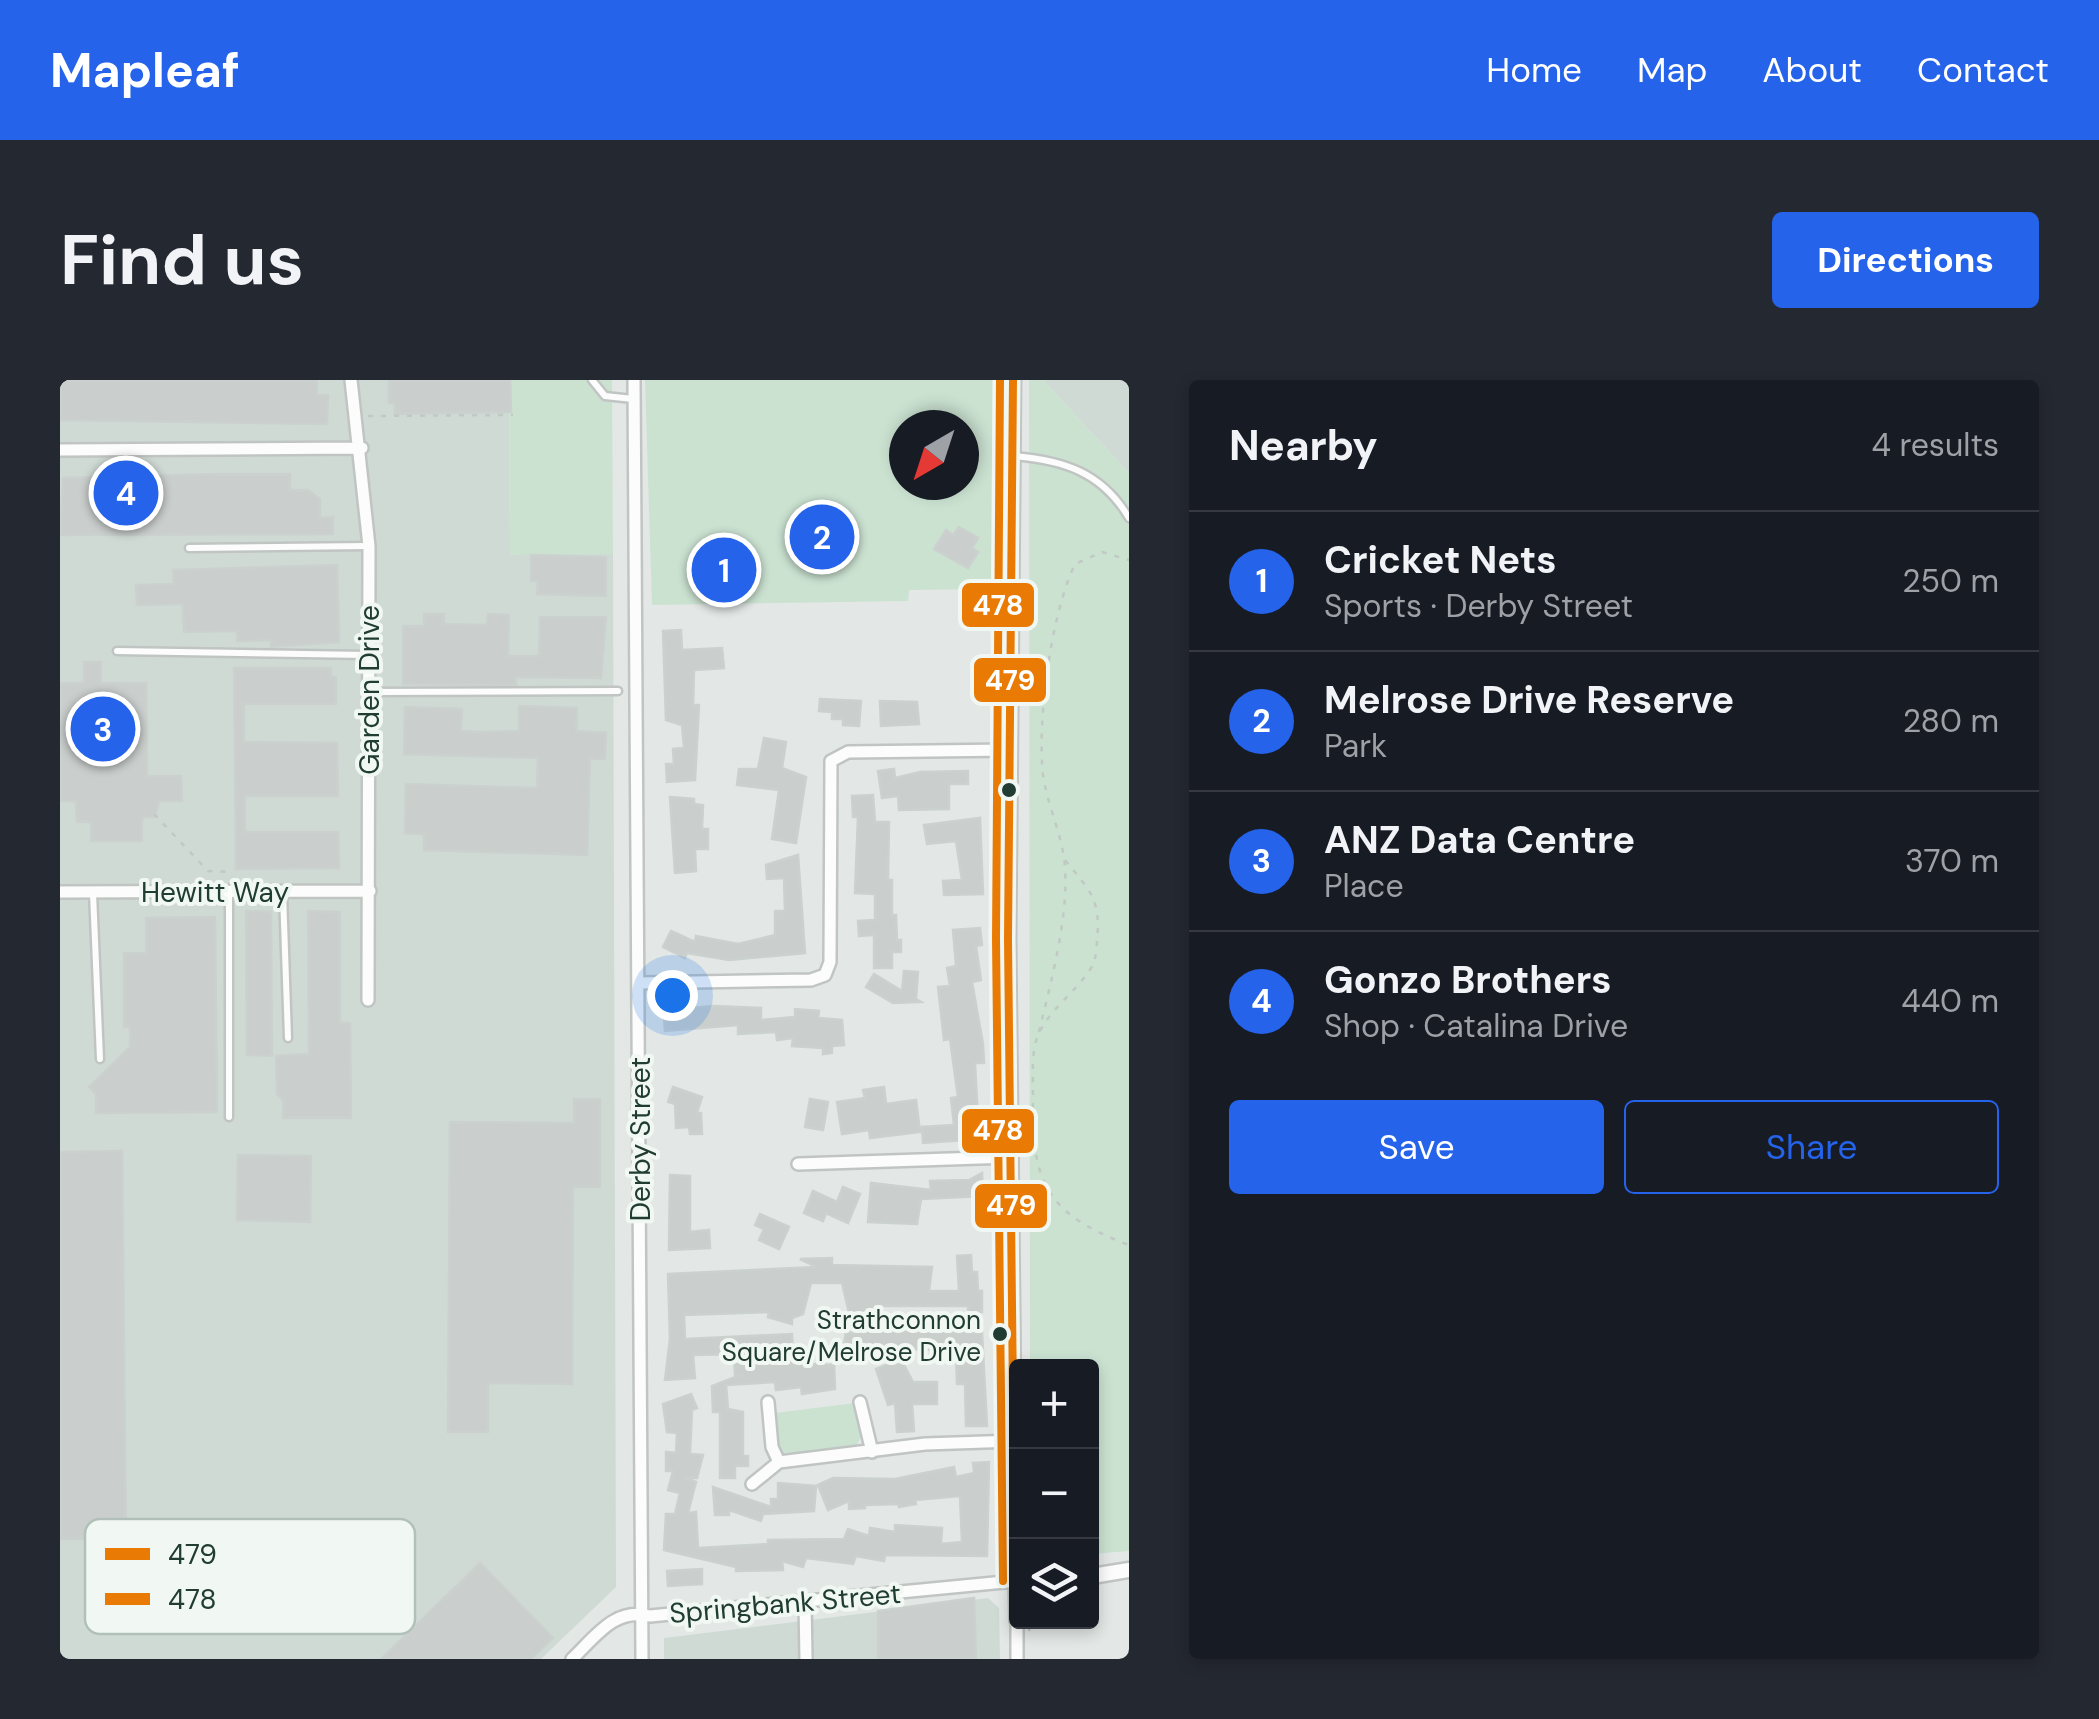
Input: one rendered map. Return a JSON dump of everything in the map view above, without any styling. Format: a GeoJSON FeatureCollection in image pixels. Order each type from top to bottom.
{"type":"FeatureCollection","features":[{"type":"Feature","properties":{"kind":"street","name":"Garden Drive"},"geometry":{"type":"LineString","coordinates":[[351,380],[362,448],[369,546],[368,1000]]}},
{"type":"Feature","properties":{"kind":"street","name":"Derby Street"},"geometry":{"type":"LineString","coordinates":[[634,380],[642,1659]]}},
{"type":"Feature","properties":{"kind":"street"},"geometry":{"type":"LineString","coordinates":[[1013,380],[1013,1359]]}},
{"type":"Feature","properties":{"kind":"street"},"geometry":{"type":"LineString","coordinates":[[60,450],[362,448]]}},
{"type":"Feature","properties":{"kind":"street"},"geometry":{"type":"LineString","coordinates":[[639,983],[820,978],[830,962],[831,761],[848,752],[1010,750]]}},
{"type":"Feature","properties":{"kind":"street","name":"Hewitt Way"},"geometry":{"type":"LineString","coordinates":[[60,892],[370,891]]}},
{"type":"Feature","properties":{"kind":"street"},"geometry":{"type":"LineString","coordinates":[[798,1164],[1010,1157]]}},
{"type":"Feature","properties":{"kind":"street"},"geometry":{"type":"LineString","coordinates":[[768,1402],[772,1447],[779,1462]]}},
{"type":"Feature","properties":{"kind":"street"},"geometry":{"type":"LineString","coordinates":[[860,1402],[872,1452]]}},
{"type":"Feature","properties":{"kind":"street"},"geometry":{"type":"LineString","coordinates":[[752,1484],[779,1462],[925,1444],[1009,1440]]}},
{"type":"Feature","properties":{"kind":"street"},"geometry":{"type":"LineString","coordinates":[[1014,1449],[1015,1539]]}},
{"type":"Feature","properties":{"kind":"street"},"geometry":{"type":"LineString","coordinates":[[1099,1573],[1129,1570]]}},
{"type":"Feature","properties":{"kind":"street","name":"Springbank Street"},"geometry":{"type":"LineString","coordinates":[[572,1659],[614,1619],[631,1612],[806,1603],[1009,1582]]}},
{"type":"Feature","properties":{"kind":"street"},"geometry":{"type":"LineString","coordinates":[[806,1603],[806,1659]]}},
{"type":"Feature","properties":{"kind":"street"},"geometry":{"type":"LineString","coordinates":[[1016,1629],[1017,1659]]}},
{"type":"Feature","properties":{"kind":"lane"},"geometry":{"type":"LineString","coordinates":[[592,380],[605,396],[634,398]]}},
{"type":"Feature","properties":{"kind":"lane"},"geometry":{"type":"LineString","coordinates":[[1012,456],[1045,459],[1081,470],[1102,484],[1129,518]]}},
{"type":"Feature","properties":{"kind":"lane"},"geometry":{"type":"LineString","coordinates":[[189,548],[369,546]]}},
{"type":"Feature","properties":{"kind":"lane"},"geometry":{"type":"LineString","coordinates":[[117,651],[369,655]]}},
{"type":"Feature","properties":{"kind":"lane"},"geometry":{"type":"LineString","coordinates":[[370,692],[618,691]]}},
{"type":"Feature","properties":{"kind":"lane"},"geometry":{"type":"LineString","coordinates":[[93,892],[100,1059]]}},
{"type":"Feature","properties":{"kind":"lane"},"geometry":{"type":"LineString","coordinates":[[228,1117],[229,892]]}},
{"type":"Feature","properties":{"kind":"lane"},"geometry":{"type":"LineString","coordinates":[[283,892],[288,1038]]}},
{"type":"Feature","properties":{"kind":"path"},"geometry":{"type":"LineString","coordinates":[[357,416],[513,416]]}},
{"type":"Feature","properties":{"kind":"path"},"geometry":{"type":"LineString","coordinates":[[1129,560],[1102,552],[1075,564],[1058,613],[1043,774],[1064,859],[1056,956],[1033,1076],[1034,1162],[1046,1190],[1098,1234],[1129,1245]]}},
{"type":"Feature","properties":{"kind":"path"},"geometry":{"type":"LineString","coordinates":[[154,814],[208,871],[229,872]]}},
{"type":"Feature","properties":{"kind":"path"},"geometry":{"type":"LineString","coordinates":[[1039,1032],[1095,961],[1098,902],[1064,859]]}},
{"type":"Feature","properties":{"kind":"shaded area"},"geometry":{"type":"Polygon","coordinates":[[[60,380],[509,380],[510,554],[613,554],[616,1587],[541,1659],[60,1659],[60,380]]]}},
{"type":"Feature","properties":{"kind":"shaded area"},"geometry":{"type":"Polygon","coordinates":[[[1043,380],[1129,380],[1129,473],[1043,380]]]}},
{"type":"Feature","properties":{"kind":"shaded area"},"geometry":{"type":"Polygon","coordinates":[[[988,1598],[999,1608],[1000,1659],[664,1659],[664,1638],[988,1598]]]}},
{"type":"Feature","properties":{"kind":"green space"},"geometry":{"type":"Polygon","coordinates":[[[509,380],[612,380],[613,554],[510,555],[509,380]]]}},
{"type":"Feature","properties":{"kind":"green space"},"geometry":{"type":"Polygon","coordinates":[[[645,380],[995,380],[994,589],[909,590],[908,601],[652,605],[645,380]]]}},
{"type":"Feature","properties":{"kind":"green space"},"geometry":{"type":"Polygon","coordinates":[[[1029,380],[1043,380],[1129,473],[1129,1551],[1099,1553],[1099,1359],[1030,1359],[1029,380]]]}},
{"type":"Feature","properties":{"kind":"green space"},"geometry":{"type":"Polygon","coordinates":[[[855,1403],[863,1433],[855,1449],[781,1453],[775,1443],[775,1413],[855,1403]]]}},
{"type":"Feature","properties":{"kind":"building"},"geometry":{"type":"Polygon","coordinates":[[[60,380],[317,380],[317,395],[328,395],[327,424],[60,420],[60,380]]]}},
{"type":"Feature","properties":{"kind":"building"},"geometry":{"type":"Polygon","coordinates":[[[389,380],[510,380],[511,412],[395,414],[395,403],[389,403],[389,380]]]}},
{"type":"Feature","properties":{"kind":"building"},"geometry":{"type":"Polygon","coordinates":[[[290,474],[290,490],[308,490],[320,499],[320,518],[333,517],[333,534],[60,535],[63,478],[290,474]]]}},
{"type":"Feature","properties":{"kind":"building"},"geometry":{"type":"Polygon","coordinates":[[[959,527],[978,538],[972,548],[978,552],[968,568],[934,549],[946,530],[953,535],[959,527]]]}},
{"type":"Feature","properties":{"kind":"building"},"geometry":{"type":"Polygon","coordinates":[[[531,555],[606,557],[606,596],[537,594],[538,581],[531,581],[531,555]]]}},
{"type":"Feature","properties":{"kind":"building"},"geometry":{"type":"Polygon","coordinates":[[[337,565],[339,642],[271,647],[271,640],[237,641],[237,631],[184,632],[183,604],[137,605],[136,585],[174,584],[173,570],[337,565]]]}},
{"type":"Feature","properties":{"kind":"building"},"geometry":{"type":"Polygon","coordinates":[[[424,614],[444,614],[444,624],[487,625],[488,614],[509,615],[508,656],[539,656],[540,617],[606,617],[601,678],[516,677],[516,685],[403,684],[403,626],[424,626],[424,614]]]}},
{"type":"Feature","properties":{"kind":"building"},"geometry":{"type":"Polygon","coordinates":[[[681,630],[682,650],[722,648],[724,668],[694,670],[693,705],[699,705],[695,780],[667,782],[666,764],[674,764],[673,749],[684,748],[682,725],[666,720],[663,631],[681,630]]]}},
{"type":"Feature","properties":{"kind":"building"},"geometry":{"type":"Polygon","coordinates":[[[84,662],[101,662],[101,683],[146,683],[147,776],[181,776],[182,801],[159,801],[155,817],[142,817],[142,841],[91,841],[91,822],[77,822],[76,801],[60,801],[60,683],[84,683],[84,662]]]}},
{"type":"Feature","properties":{"kind":"building"},"geometry":{"type":"Polygon","coordinates":[[[234,668],[331,668],[331,677],[336,677],[336,704],[244,704],[244,742],[337,743],[338,796],[245,796],[245,832],[338,832],[339,868],[236,869],[234,668]]]}},
{"type":"Feature","properties":{"kind":"building"},"geometry":{"type":"Polygon","coordinates":[[[820,699],[861,701],[859,726],[843,725],[843,719],[832,719],[832,712],[819,711],[820,699]]]}},
{"type":"Feature","properties":{"kind":"building"},"geometry":{"type":"Polygon","coordinates":[[[880,701],[917,702],[919,724],[881,726],[880,701]]]}},
{"type":"Feature","properties":{"kind":"building"},"geometry":{"type":"Polygon","coordinates":[[[519,706],[577,708],[576,731],[606,733],[605,759],[590,759],[587,855],[424,850],[424,834],[405,833],[406,784],[537,788],[538,758],[404,754],[405,707],[462,709],[461,731],[483,732],[519,731],[519,706]]]}},
{"type":"Feature","properties":{"kind":"building"},"geometry":{"type":"Polygon","coordinates":[[[764,738],[786,742],[782,768],[806,777],[796,843],[772,839],[779,790],[737,785],[739,769],[758,769],[764,738]]]}},
{"type":"Feature","properties":{"kind":"building"},"geometry":{"type":"Polygon","coordinates":[[[894,769],[895,778],[920,772],[968,771],[968,784],[949,784],[949,809],[899,810],[898,796],[882,798],[878,771],[894,769]]]}},
{"type":"Feature","properties":{"kind":"building"},"geometry":{"type":"Polygon","coordinates":[[[873,795],[875,822],[889,822],[888,880],[892,880],[897,940],[901,940],[901,952],[892,952],[892,968],[874,968],[874,935],[859,936],[858,921],[875,920],[875,894],[855,893],[858,817],[853,817],[852,796],[873,795]]]}},
{"type":"Feature","properties":{"kind":"building"},"geometry":{"type":"Polygon","coordinates":[[[670,797],[694,799],[694,804],[703,805],[702,829],[708,829],[708,849],[695,849],[696,871],[675,873],[670,797]]]}},
{"type":"Feature","properties":{"kind":"building"},"geometry":{"type":"Polygon","coordinates":[[[980,818],[983,894],[944,895],[943,881],[962,880],[956,841],[927,844],[924,825],[980,818]]]}},
{"type":"Feature","properties":{"kind":"building"},"geometry":{"type":"Polygon","coordinates":[[[798,855],[805,953],[729,960],[687,953],[685,958],[663,947],[671,931],[695,942],[696,936],[738,944],[775,935],[775,911],[785,911],[784,878],[767,879],[766,865],[798,855]]]}},
{"type":"Feature","properties":{"kind":"building"},"geometry":{"type":"Polygon","coordinates":[[[246,911],[271,912],[272,1056],[247,1055],[246,911]]]}},
{"type":"Feature","properties":{"kind":"building"},"geometry":{"type":"Polygon","coordinates":[[[308,911],[340,912],[340,1023],[350,1023],[351,1118],[283,1118],[283,1100],[277,1094],[276,1056],[309,1054],[308,911]]]}},
{"type":"Feature","properties":{"kind":"building"},"geometry":{"type":"Polygon","coordinates":[[[215,917],[217,1112],[96,1113],[96,1094],[89,1087],[130,1047],[130,1027],[124,1027],[124,953],[146,953],[146,918],[215,917]]]}},
{"type":"Feature","properties":{"kind":"building"},"geometry":{"type":"Polygon","coordinates":[[[980,928],[982,945],[976,946],[981,980],[972,982],[984,1063],[975,1063],[979,1139],[923,1143],[922,1127],[954,1125],[951,1098],[958,1097],[950,1039],[944,1040],[938,987],[950,986],[947,968],[956,966],[953,930],[980,928]]]}},
{"type":"Feature","properties":{"kind":"building"},"geometry":{"type":"Polygon","coordinates":[[[904,971],[918,972],[916,999],[921,1002],[893,1003],[866,987],[874,974],[902,991],[904,971]]]}},
{"type":"Feature","properties":{"kind":"building"},"geometry":{"type":"Polygon","coordinates":[[[713,1006],[761,1008],[761,1020],[795,1017],[795,1009],[819,1011],[818,1018],[842,1020],[844,1045],[832,1046],[832,1053],[823,1054],[823,1048],[792,1046],[793,1038],[777,1040],[776,1032],[738,1034],[738,1025],[665,1031],[664,1017],[672,1017],[672,1010],[713,1006]]]}},
{"type":"Feature","properties":{"kind":"building"},"geometry":{"type":"Polygon","coordinates":[[[673,1087],[702,1097],[697,1113],[701,1113],[702,1134],[690,1134],[689,1127],[676,1128],[675,1104],[668,1102],[673,1087]]]}},
{"type":"Feature","properties":{"kind":"building"},"geometry":{"type":"Polygon","coordinates":[[[884,1087],[886,1104],[916,1100],[920,1132],[870,1138],[869,1130],[842,1134],[837,1102],[865,1098],[863,1090],[884,1087]]]}},
{"type":"Feature","properties":{"kind":"building"},"geometry":{"type":"Polygon","coordinates":[[[574,1099],[600,1099],[600,1187],[573,1187],[572,1384],[488,1383],[488,1432],[448,1432],[450,1122],[574,1123],[574,1099]]]}},
{"type":"Feature","properties":{"kind":"building"},"geometry":{"type":"Polygon","coordinates":[[[810,1099],[828,1102],[823,1130],[805,1127],[810,1099]]]}},
{"type":"Feature","properties":{"kind":"building"},"geometry":{"type":"Polygon","coordinates":[[[122,1151],[126,1519],[85,1519],[85,1539],[60,1539],[60,1152],[122,1151]]]}},
{"type":"Feature","properties":{"kind":"building"},"geometry":{"type":"Polygon","coordinates":[[[238,1155],[311,1156],[310,1222],[237,1220],[238,1155]]]}},
{"type":"Feature","properties":{"kind":"building"},"geometry":{"type":"Polygon","coordinates":[[[982,1173],[983,1196],[921,1199],[917,1224],[868,1222],[871,1183],[931,1190],[930,1181],[969,1180],[982,1173]]]}},
{"type":"Feature","properties":{"kind":"building"},"geometry":{"type":"Polygon","coordinates":[[[670,1175],[690,1176],[690,1232],[709,1230],[710,1248],[669,1250],[670,1175]]]}},
{"type":"Feature","properties":{"kind":"building"},"geometry":{"type":"Polygon","coordinates":[[[843,1187],[860,1194],[848,1223],[826,1213],[823,1221],[804,1213],[813,1191],[837,1202],[843,1187]]]}},
{"type":"Feature","properties":{"kind":"building"},"geometry":{"type":"Polygon","coordinates":[[[760,1214],[789,1227],[779,1249],[759,1240],[764,1229],[755,1225],[760,1214]]]}},
{"type":"Feature","properties":{"kind":"building"},"geometry":{"type":"Polygon","coordinates":[[[971,1255],[972,1272],[977,1272],[978,1291],[982,1291],[982,1312],[968,1312],[968,1306],[881,1306],[882,1309],[850,1317],[842,1283],[811,1283],[803,1314],[792,1318],[792,1324],[768,1317],[769,1312],[684,1315],[685,1339],[792,1334],[793,1363],[834,1365],[835,1389],[802,1394],[801,1387],[776,1390],[775,1382],[726,1385],[728,1409],[743,1412],[743,1456],[748,1456],[748,1466],[735,1466],[735,1478],[720,1478],[720,1412],[713,1412],[712,1386],[743,1374],[735,1375],[734,1354],[693,1355],[695,1378],[665,1380],[670,1339],[668,1274],[817,1267],[800,1259],[832,1258],[832,1265],[932,1267],[929,1291],[959,1291],[957,1256],[971,1255]]]}},
{"type":"Feature","properties":{"kind":"building"},"geometry":{"type":"Polygon","coordinates":[[[851,1325],[883,1331],[982,1333],[987,1426],[966,1426],[965,1384],[957,1384],[956,1350],[897,1349],[900,1355],[844,1345],[846,1331],[853,1333],[851,1325]]]}},
{"type":"Feature","properties":{"kind":"building"},"geometry":{"type":"Polygon","coordinates":[[[901,1359],[913,1382],[937,1382],[937,1404],[912,1404],[914,1431],[897,1432],[895,1403],[888,1405],[876,1369],[901,1359]]]}},
{"type":"Feature","properties":{"kind":"building"},"geometry":{"type":"Polygon","coordinates":[[[691,1394],[697,1408],[692,1410],[690,1454],[703,1455],[697,1478],[685,1478],[696,1482],[688,1513],[696,1512],[698,1548],[768,1544],[768,1540],[844,1539],[848,1529],[869,1536],[870,1528],[895,1532],[895,1525],[942,1528],[941,1544],[962,1542],[960,1496],[915,1500],[916,1504],[899,1507],[865,1505],[849,1509],[849,1501],[828,1510],[818,1485],[833,1478],[895,1479],[954,1467],[956,1477],[974,1473],[973,1463],[989,1462],[987,1556],[885,1555],[884,1561],[856,1556],[853,1564],[806,1558],[803,1567],[782,1561],[783,1570],[736,1571],[736,1567],[664,1550],[666,1514],[675,1514],[680,1493],[668,1490],[673,1471],[666,1471],[666,1452],[676,1453],[677,1433],[667,1432],[663,1404],[691,1394]]]}},
{"type":"Feature","properties":{"kind":"building"},"geometry":{"type":"Polygon","coordinates":[[[778,1483],[816,1486],[814,1511],[763,1514],[761,1521],[729,1510],[729,1515],[715,1515],[713,1487],[771,1507],[771,1499],[778,1499],[778,1483]]]}},
{"type":"Feature","properties":{"kind":"building"},"geometry":{"type":"Polygon","coordinates":[[[480,1563],[553,1638],[531,1659],[381,1659],[407,1634],[415,1634],[415,1626],[480,1563]]]}},
{"type":"Feature","properties":{"kind":"building"},"geometry":{"type":"Polygon","coordinates":[[[702,1569],[702,1584],[668,1586],[667,1571],[702,1569]]]}},
{"type":"Feature","properties":{"kind":"building"},"geometry":{"type":"Polygon","coordinates":[[[974,1598],[976,1659],[878,1659],[878,1611],[974,1598]]]}},
{"type":"Feature","properties":{"kind":"transit line","name":"478"},"geometry":{"type":"LineString","coordinates":[[1000,380],[996,939],[1003,1581]]}},
{"type":"Feature","properties":{"kind":"transit line","name":"479"},"geometry":{"type":"LineString","coordinates":[[1013,380],[1008,939],[1015,1539]]}},
{"type":"Feature","properties":{"kind":"place","name":"Gonzo Brothers"},"geometry":{"type":"Point","coordinates":[126,493]}},
{"type":"Feature","properties":{"kind":"place","name":"Melrose Drive Reserve"},"geometry":{"type":"Point","coordinates":[822,537]}},
{"type":"Feature","properties":{"kind":"place","name":"Cricket Nets"},"geometry":{"type":"Point","coordinates":[724,570]}},
{"type":"Feature","properties":{"kind":"place","name":"ANZ Data Centre"},"geometry":{"type":"Point","coordinates":[103,729]}},
{"type":"Feature","properties":{"kind":"place","name":"Strathconnon Square/Melrose Drive"},"geometry":{"type":"Point","coordinates":[1000,1334]}}]}
